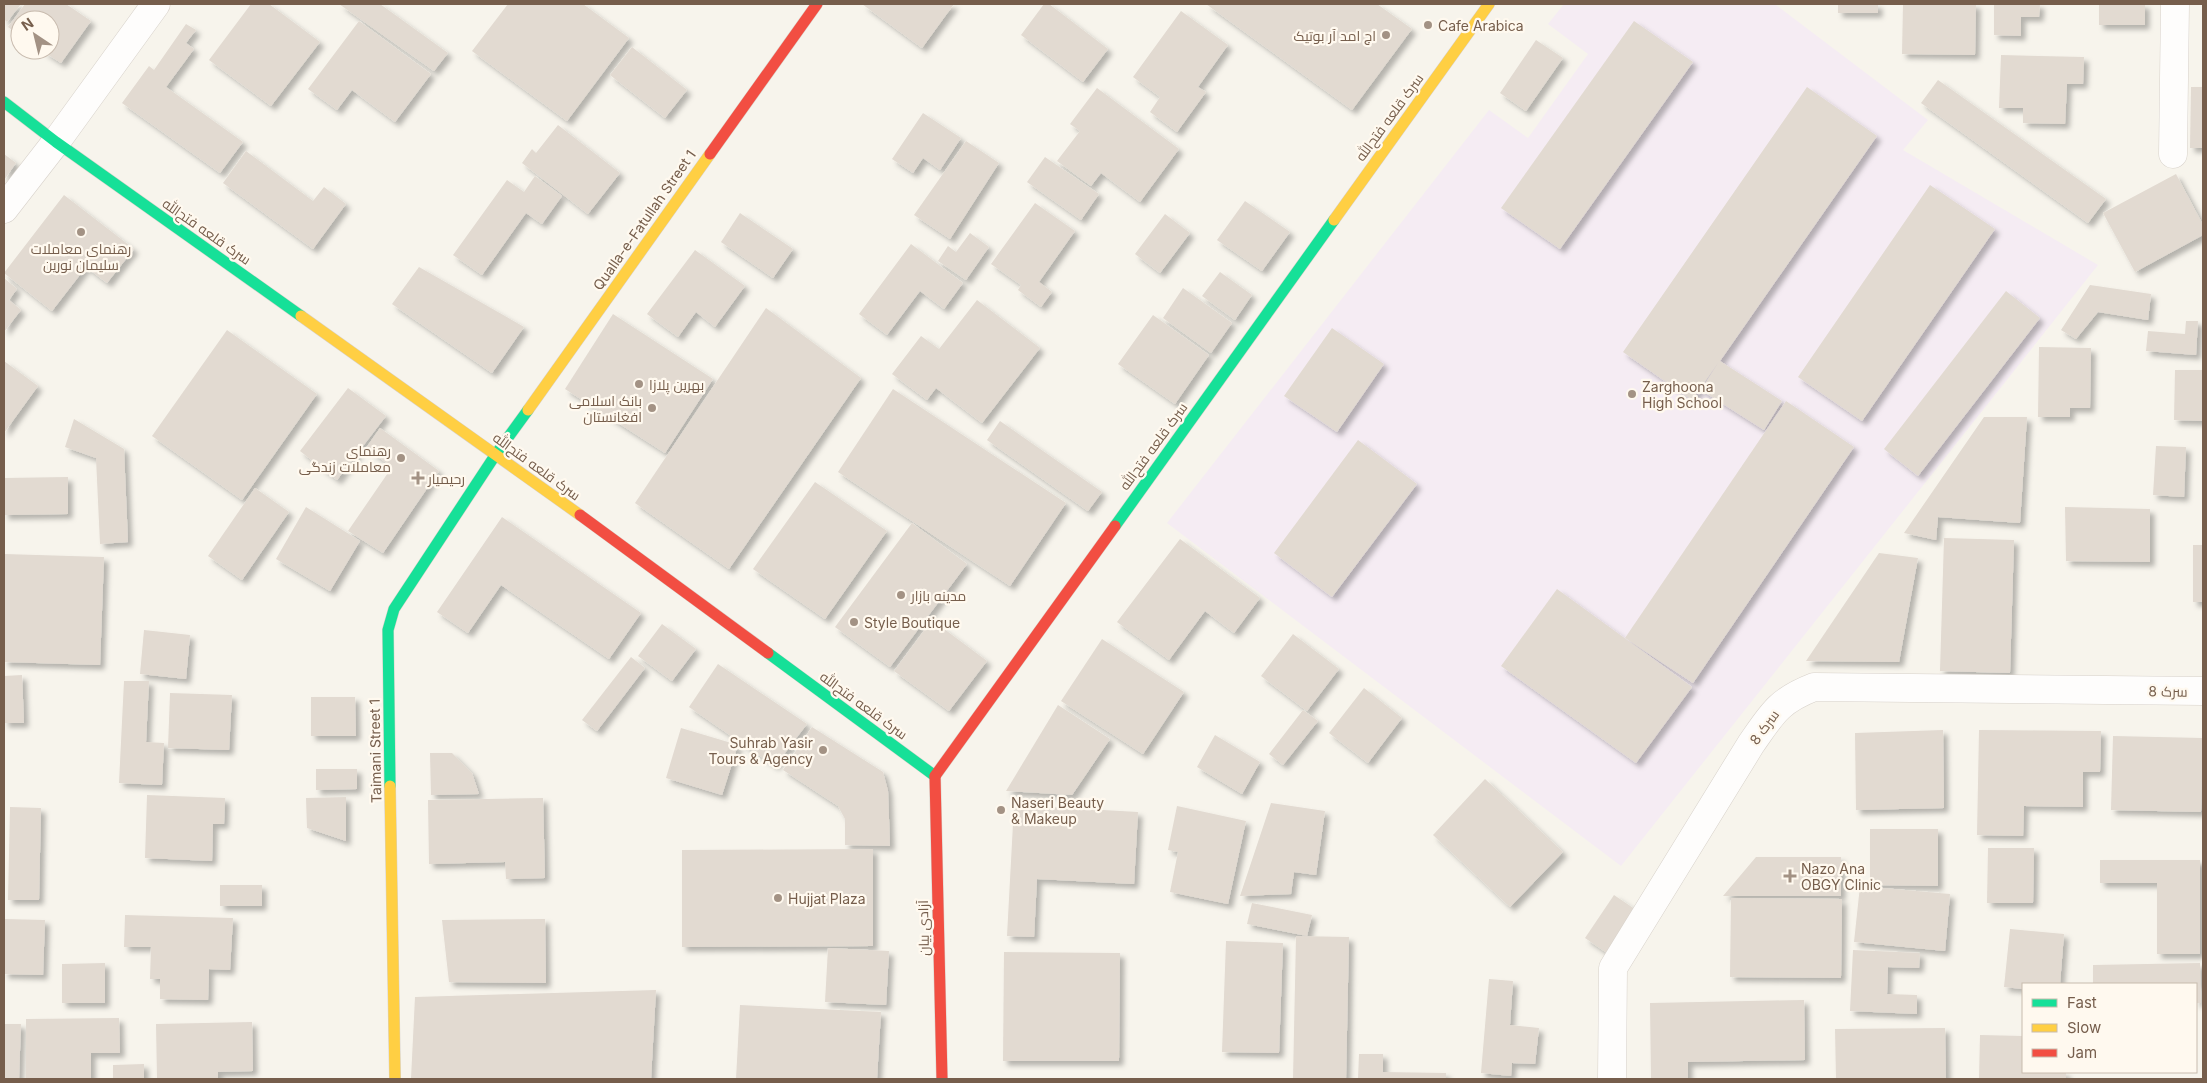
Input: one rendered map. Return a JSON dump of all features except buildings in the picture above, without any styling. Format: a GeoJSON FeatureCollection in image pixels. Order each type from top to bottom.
{"type":"FeatureCollection","features":[{"type":"Feature","properties":{"kind":"main road","name":"Qualla-e-Fatullah Street 1"},"geometry":{"type":"LineString","coordinates":[[496,454],[817,4]]}},
{"type":"Feature","properties":{"kind":"main road","name":"سرک قلعه فتح‌الله"},"geometry":{"type":"LineString","coordinates":[[4,102],[56,142],[496,454],[935,776],[1489,4]]}},
{"type":"Feature","properties":{"kind":"main road","name":"Taimani Street 1"},"geometry":{"type":"LineString","coordinates":[[395,1079],[388,630],[394,609],[496,454]]}},
{"type":"Feature","properties":{"kind":"main road","name":"آزادی بیان"},"geometry":{"type":"LineString","coordinates":[[935,776],[942,1079]]}},
{"type":"Feature","properties":{"kind":"street"},"geometry":{"type":"LineString","coordinates":[[4,209],[56,142],[156,4]]}},
{"type":"Feature","properties":{"kind":"street"},"geometry":{"type":"LineString","coordinates":[[2173,154],[2176,4]]}},
{"type":"Feature","properties":{"kind":"street","name":"سرک 8"},"geometry":{"type":"LineString","coordinates":[[1612,1079],[1614,968],[1751,744],[1775,709],[1793,696],[1814,687],[2203,691]]}},
{"type":"Feature","properties":{"kind":"shaded area","name":"Zarghoona High School"},"geometry":{"type":"Polygon","coordinates":[[[1564,4],[1776,5],[1928,120],[1903,150],[2098,265],[1621,866],[1167,523],[1489,110],[1528,138],[1588,54],[1548,24],[1564,4]]]}},
{"type":"Feature","properties":{"kind":"traffic: fast"},"geometry":{"type":"LineString","coordinates":[[4,102],[56,142],[301,316]]}},
{"type":"Feature","properties":{"kind":"traffic: fast"},"geometry":{"type":"LineString","coordinates":[[1115,526],[1334,220]]}},
{"type":"Feature","properties":{"kind":"traffic: fast"},"geometry":{"type":"LineString","coordinates":[[390,786],[388,630],[394,609],[496,454],[528,410]]}},
{"type":"Feature","properties":{"kind":"traffic: fast"},"geometry":{"type":"LineString","coordinates":[[768,653],[935,776]]}},
{"type":"Feature","properties":{"kind":"traffic: slow"},"geometry":{"type":"LineString","coordinates":[[1334,220],[1489,4]]}},
{"type":"Feature","properties":{"kind":"traffic: slow"},"geometry":{"type":"LineString","coordinates":[[528,410],[710,154]]}},
{"type":"Feature","properties":{"kind":"traffic: slow"},"geometry":{"type":"LineString","coordinates":[[301,316],[580,515]]}},
{"type":"Feature","properties":{"kind":"traffic: slow"},"geometry":{"type":"LineString","coordinates":[[390,786],[395,1079]]}},
{"type":"Feature","properties":{"kind":"traffic: jam"},"geometry":{"type":"LineString","coordinates":[[710,154],[817,4]]}},
{"type":"Feature","properties":{"kind":"traffic: jam"},"geometry":{"type":"LineString","coordinates":[[580,515],[768,653]]}},
{"type":"Feature","properties":{"kind":"traffic: jam"},"geometry":{"type":"LineString","coordinates":[[935,776],[1115,526]]}},
{"type":"Feature","properties":{"kind":"traffic: jam"},"geometry":{"type":"LineString","coordinates":[[935,776],[942,1079]]}},
{"type":"Feature","properties":{"kind":"place","name":"Cafe Arabica"},"geometry":{"type":"Point","coordinates":[1428,25]}},
{"type":"Feature","properties":{"kind":"place","name":"اچ امد آر بوتیک"},"geometry":{"type":"Point","coordinates":[1386,35]}},
{"type":"Feature","properties":{"kind":"place","name":"رهنمای معاملات سلیمان نورین"},"geometry":{"type":"Point","coordinates":[81,232]}},
{"type":"Feature","properties":{"kind":"place","name":"بهرین پلازا"},"geometry":{"type":"Point","coordinates":[639,384]}},
{"type":"Feature","properties":{"kind":"place","name":"Zarghoona High School"},"geometry":{"type":"Point","coordinates":[1632,394]}},
{"type":"Feature","properties":{"kind":"place","name":"بانک اسلامی افغانستان"},"geometry":{"type":"Point","coordinates":[652,408]}},
{"type":"Feature","properties":{"kind":"place","name":"رهنمای معاملات زندگی"},"geometry":{"type":"Point","coordinates":[401,458]}},
{"type":"Feature","properties":{"kind":"place","name":"رحیمیار"},"geometry":{"type":"Point","coordinates":[418,478]}},
{"type":"Feature","properties":{"kind":"place","name":"مدینه بازار"},"geometry":{"type":"Point","coordinates":[901,595]}},
{"type":"Feature","properties":{"kind":"place","name":"Style Boutique"},"geometry":{"type":"Point","coordinates":[854,622]}},
{"type":"Feature","properties":{"kind":"place","name":"Suhrab Yasir Tours & Agency"},"geometry":{"type":"Point","coordinates":[823,750]}},
{"type":"Feature","properties":{"kind":"place","name":"Naseri Beauty & Makeup"},"geometry":{"type":"Point","coordinates":[1001,810]}},
{"type":"Feature","properties":{"kind":"place","name":"Nazo Ana OBGY Clinic"},"geometry":{"type":"Point","coordinates":[1790,876]}},
{"type":"Feature","properties":{"kind":"place","name":"Hujjat Plaza"},"geometry":{"type":"Point","coordinates":[778,898]}}]}
